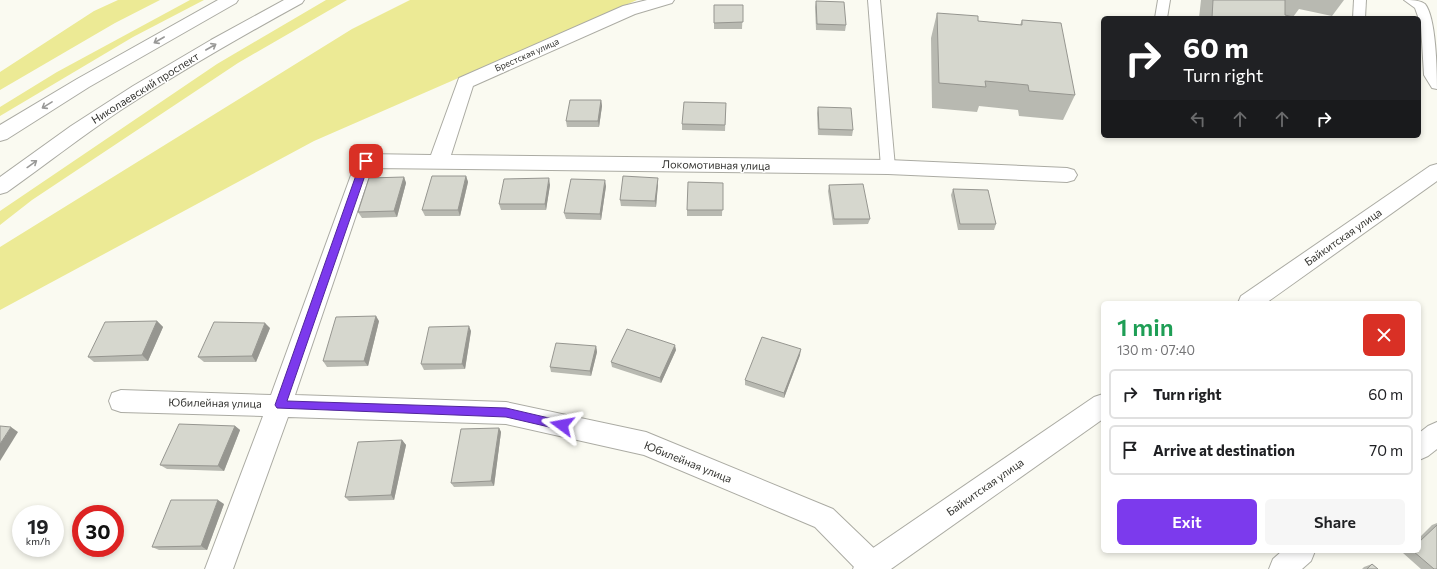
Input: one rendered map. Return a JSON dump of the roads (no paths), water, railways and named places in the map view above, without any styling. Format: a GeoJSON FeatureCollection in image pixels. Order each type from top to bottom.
{"type":"FeatureCollection","features":[{"type":"Feature","properties":{"kind":"street"},"geometry":{"type":"LineString","coordinates":[[0,134],[83,83],[230,0]]}},
{"type":"Feature","properties":{"kind":"street","name":"Николаевский проспект"},"geometry":{"type":"LineString","coordinates":[[0,187],[89,123],[167,73],[296,0]]}},
{"type":"Feature","properties":{"kind":"street","name":"Брестская улица"},"geometry":{"type":"LineString","coordinates":[[439,161],[465,82],[629,10],[666,0]]}},
{"type":"Feature","properties":{"kind":"street","name":"Локомотивная улица"},"geometry":{"type":"LineString","coordinates":[[280,405],[366,161],[888,167],[1067,175]]}},
{"type":"Feature","properties":{"kind":"street","name":"Байкитская улица"},"geometry":{"type":"LineString","coordinates":[[1252,301],[1437,171]]}},
{"type":"Feature","properties":{"kind":"street","name":"Юбилейная улица"},"geometry":{"type":"LineString","coordinates":[[121,401],[506,413],[646,444],[824,518],[870,567]]}},
{"type":"Feature","properties":{"kind":"street"},"geometry":{"type":"LineString","coordinates":[[219,569],[280,405]]}},
{"type":"Feature","properties":{"kind":"street","name":"Байкитская улица"},"geometry":{"type":"LineString","coordinates":[[870,567],[1101,406]]}},
{"type":"Feature","properties":{"kind":"street"},"geometry":{"type":"LineString","coordinates":[[1421,446],[1437,434]]}},
{"type":"Feature","properties":{"kind":"street"},"geometry":{"type":"LineString","coordinates":[[1283,569],[1299,553]]}},
{"type":"Feature","properties":{"kind":"lane"},"geometry":{"type":"LineString","coordinates":[[874,0],[888,167]]}},
{"type":"Feature","properties":{"kind":"lane"},"geometry":{"type":"LineString","coordinates":[[1161,16],[1164,0]]}},
{"type":"Feature","properties":{"kind":"lane"},"geometry":{"type":"LineString","coordinates":[[1359,16],[1360,0]]}},
{"type":"Feature","properties":{"kind":"lane"},"geometry":{"type":"LineString","coordinates":[[1410,0],[1420,6],[1427,25],[1430,75],[1437,85]]}}]}
